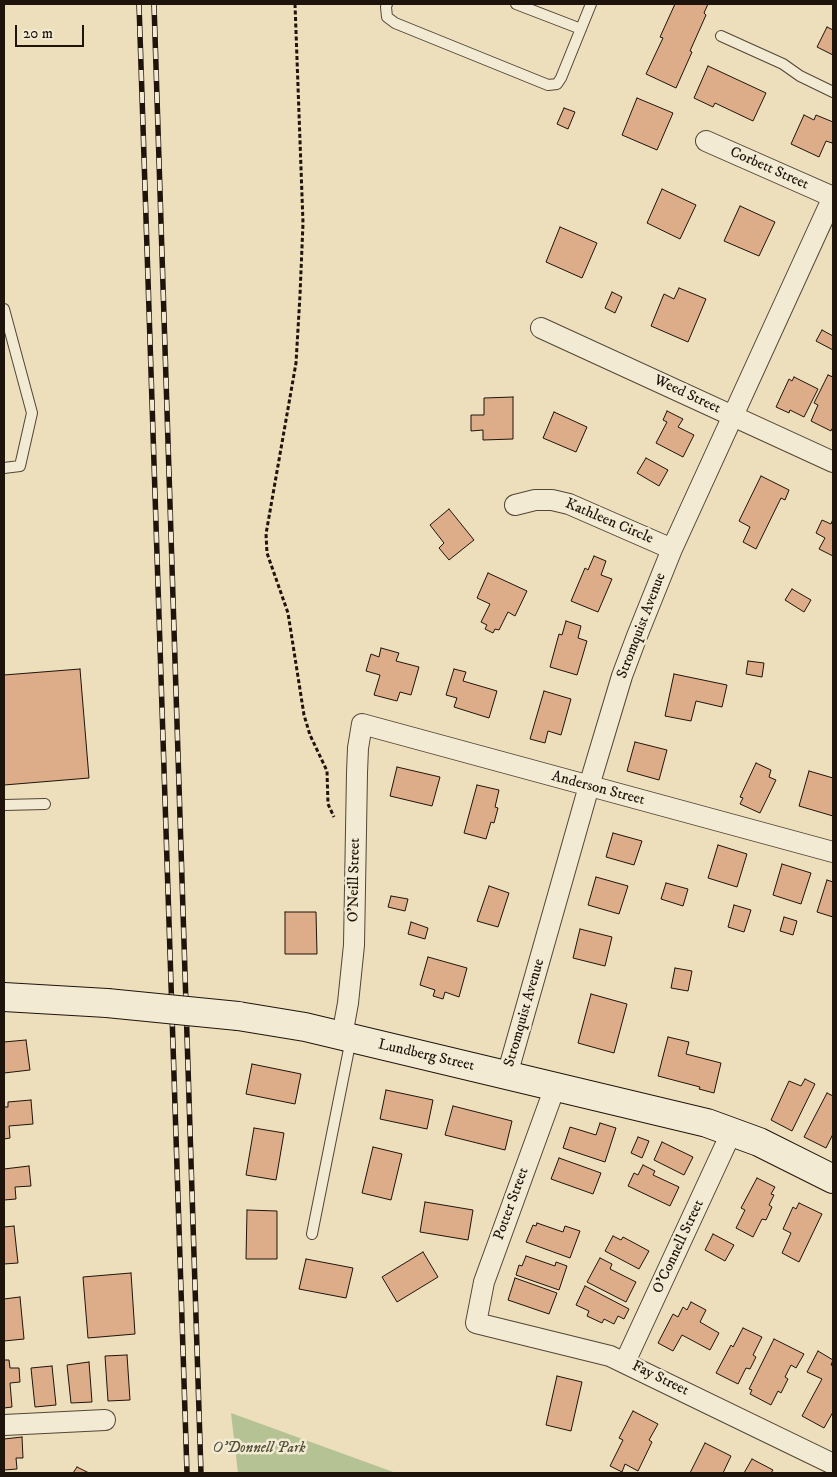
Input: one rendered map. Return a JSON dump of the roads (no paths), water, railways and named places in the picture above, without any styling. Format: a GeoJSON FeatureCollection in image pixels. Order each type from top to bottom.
{"type":"FeatureCollection","features":[{"type":"Feature","properties":{"kind":"street","name":"Corbett Street"},"geometry":{"type":"LineString","coordinates":[[706,141],[833,197]]}},
{"type":"Feature","properties":{"kind":"street","name":"Stromquist Avenue"},"geometry":{"type":"LineString","coordinates":[[507,1075],[589,786],[622,676],[640,627],[672,549],[833,197]]}},
{"type":"Feature","properties":{"kind":"street","name":"Weed Street"},"geometry":{"type":"LineString","coordinates":[[541,328],[833,462]]}},
{"type":"Feature","properties":{"kind":"street","name":"Kathleen Circle"},"geometry":{"type":"LineString","coordinates":[[515,505],[535,500],[552,500],[569,504],[672,549]]}},
{"type":"Feature","properties":{"kind":"street","name":"Anderson Street"},"geometry":{"type":"LineString","coordinates":[[362,724],[833,852]]}},
{"type":"Feature","properties":{"kind":"street","name":"O'Neill Street"},"geometry":{"type":"LineString","coordinates":[[347,1037],[348,1003],[354,945],[358,748],[362,724]]}},
{"type":"Feature","properties":{"kind":"street","name":"Lundberg Street"},"geometry":{"type":"LineString","coordinates":[[4,997],[107,1002],[238,1016],[347,1037],[707,1123],[759,1142],[833,1179]]}},
{"type":"Feature","properties":{"kind":"street","name":"Potter Street"},"geometry":{"type":"LineString","coordinates":[[476,1323],[484,1282],[555,1087]]}},
{"type":"Feature","properties":{"kind":"street","name":"O'Connell Street"},"geometry":{"type":"LineString","coordinates":[[625,1362],[732,1132]]}},
{"type":"Feature","properties":{"kind":"street","name":"Fay Street"},"geometry":{"type":"LineString","coordinates":[[476,1323],[592,1350],[625,1362],[833,1464]]}},
{"type":"Feature","properties":{"kind":"street"},"geometry":{"type":"LineString","coordinates":[[4,1426],[105,1420]]}},
{"type":"Feature","properties":{"kind":"lane"},"geometry":{"type":"LineString","coordinates":[[387,4],[387,17],[395,23],[548,84],[557,84],[561,78],[591,4]]}},
{"type":"Feature","properties":{"kind":"lane"},"geometry":{"type":"LineString","coordinates":[[516,4],[581,29]]}},
{"type":"Feature","properties":{"kind":"lane"},"geometry":{"type":"LineString","coordinates":[[721,36],[783,64],[800,76],[833,92]]}},
{"type":"Feature","properties":{"kind":"lane"},"geometry":{"type":"LineString","coordinates":[[4,309],[32,413],[20,466],[4,468]]}},
{"type":"Feature","properties":{"kind":"lane"},"geometry":{"type":"LineString","coordinates":[[4,805],[45,804]]}},
{"type":"Feature","properties":{"kind":"lane"},"geometry":{"type":"LineString","coordinates":[[312,1234],[347,1037]]}},
{"type":"Feature","properties":{"kind":"railway"},"geometry":{"type":"LineString","coordinates":[[139,4],[187,1473]]}},
{"type":"Feature","properties":{"kind":"railway"},"geometry":{"type":"LineString","coordinates":[[154,4],[201,1473]]}},
{"type":"Feature","properties":{"kind":"park label","name":"O'Donnell Park"},"geometry":{"type":"Point","coordinates":[259,1449]}}]}
